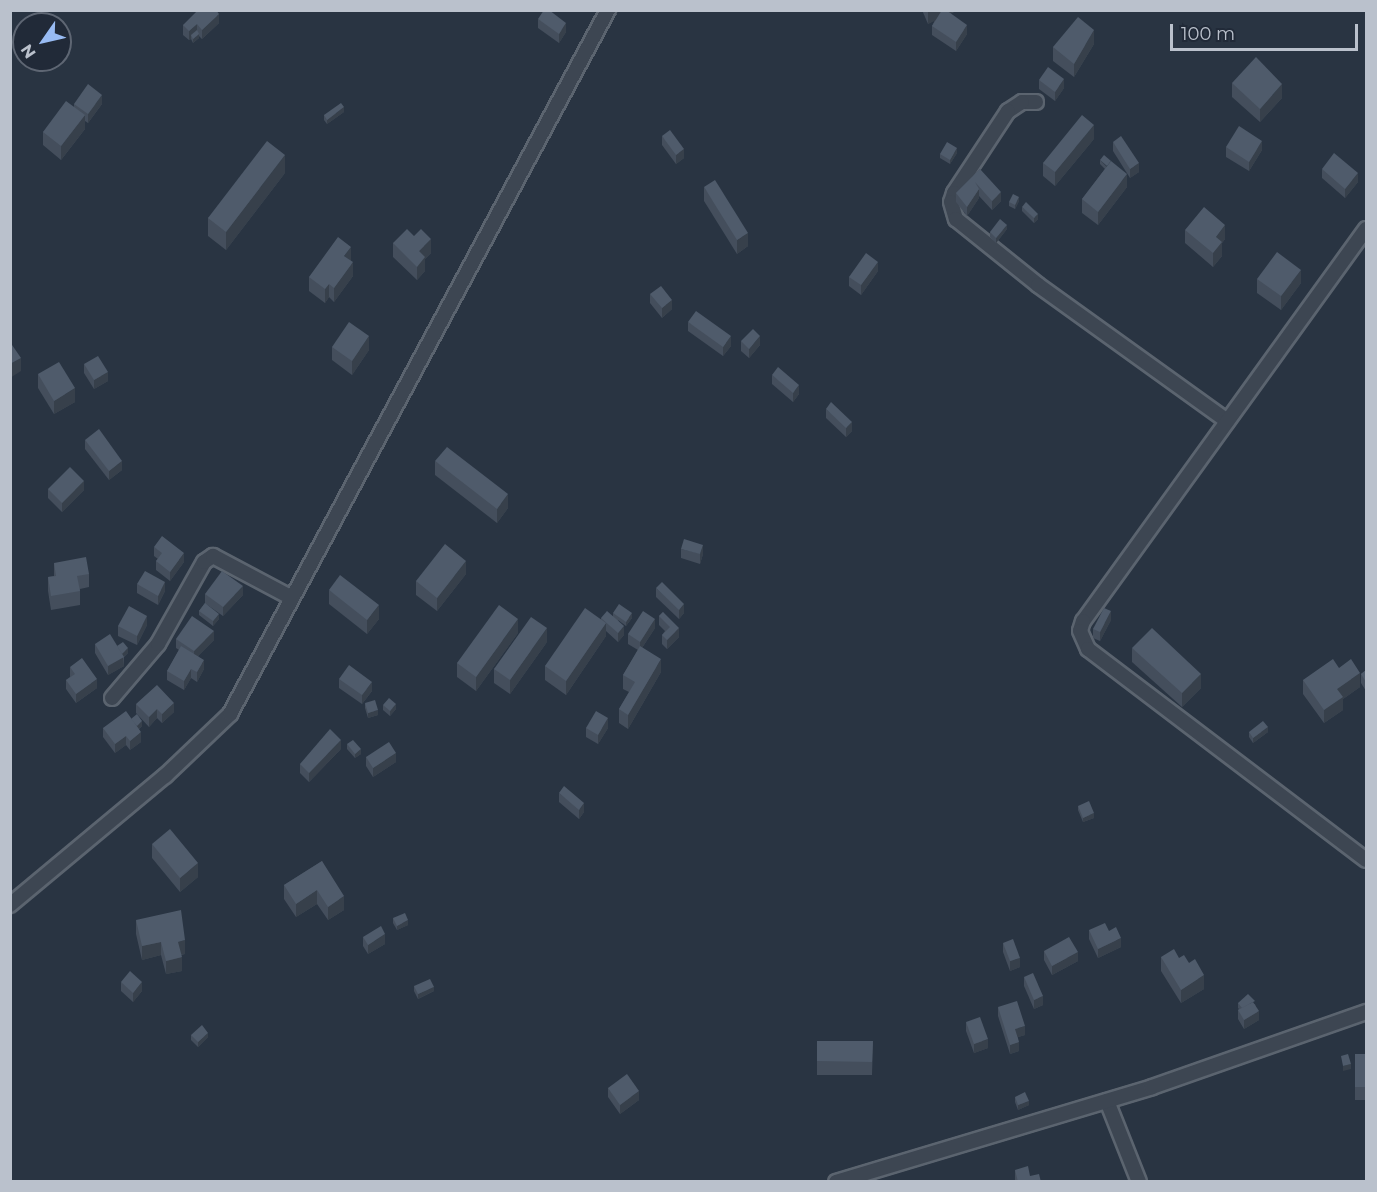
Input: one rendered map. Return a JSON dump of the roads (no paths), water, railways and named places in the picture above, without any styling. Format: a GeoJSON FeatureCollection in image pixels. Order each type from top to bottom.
{"type":"FeatureCollection","features":[{"type":"Feature","properties":{"kind":"street"},"geometry":{"type":"LineString","coordinates":[[10,905],[165,776],[230,714],[608,10]]}},
{"type":"Feature","properties":{"kind":"street"},"geometry":{"type":"LineString","coordinates":[[1036,102],[1022,102],[1008,111],[954,193],[951,202],[956,219],[1038,285],[1227,421]]}},
{"type":"Feature","properties":{"kind":"street"},"geometry":{"type":"LineString","coordinates":[[1366,229],[1083,621],[1082,640],[1366,860]]}},
{"type":"Feature","properties":{"kind":"street"},"geometry":{"type":"LineString","coordinates":[[112,698],[158,644],[204,562],[213,556],[292,598]]}},
{"type":"Feature","properties":{"kind":"street"},"geometry":{"type":"LineString","coordinates":[[836,1182],[1107,1101],[1366,1012]]}},
{"type":"Feature","properties":{"kind":"street"},"geometry":{"type":"LineString","coordinates":[[1107,1101],[1139,1182]]}}]}
